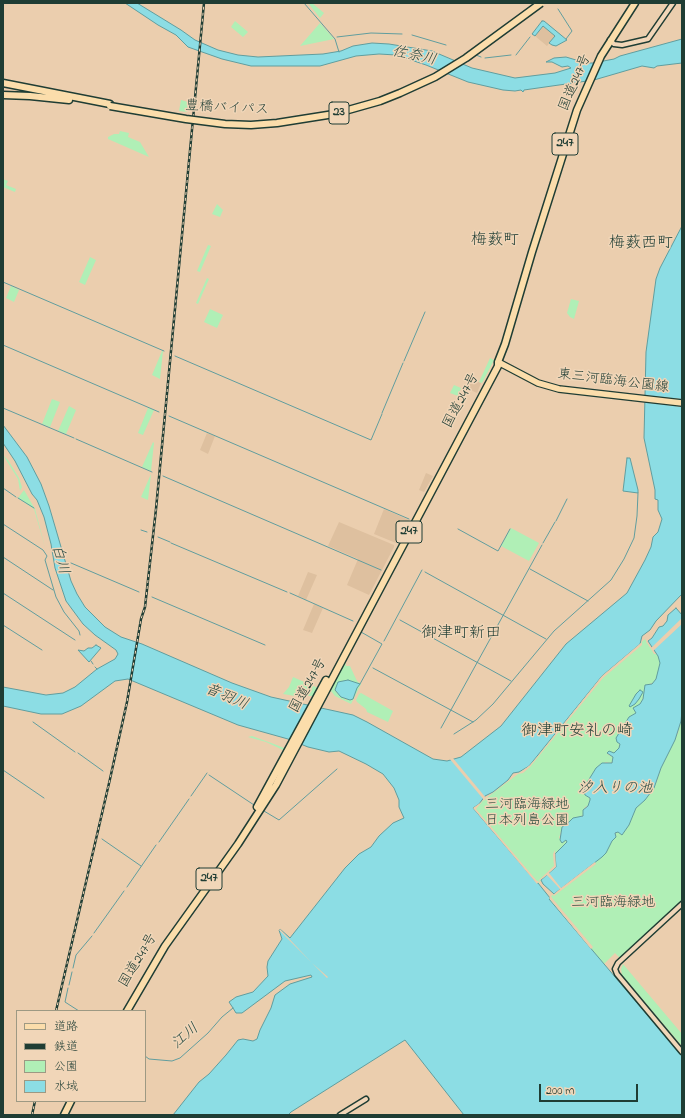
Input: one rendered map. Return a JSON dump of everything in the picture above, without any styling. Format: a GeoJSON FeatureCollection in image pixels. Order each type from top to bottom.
{"type":"FeatureCollection","features":[{"type":"Feature","properties":{"kind":"highway","name":"豊橋バイパス"},"geometry":{"type":"LineString","coordinates":[[31,92],[209,120],[271,121],[313,116],[340,111],[379,99],[420,82],[464,56],[539,3]]}},
{"type":"Feature","properties":{"kind":"highway","name":"豊橋バイパス"},"geometry":{"type":"LineString","coordinates":[[31,92],[186,120],[225,124],[251,125],[278,123],[334,114],[359,108],[400,93],[435,77],[471,55],[539,3]]}},
{"type":"Feature","properties":{"kind":"highway","name":"国道247号"},"geometry":{"type":"LineString","coordinates":[[124,1010],[162,944],[253,816],[293,746],[495,364],[498,362],[505,344],[569,131],[599,59],[635,3]]}},
{"type":"Feature","properties":{"kind":"highway"},"geometry":{"type":"LineString","coordinates":[[3,83],[31,92]]}},
{"type":"Feature","properties":{"kind":"highway"},"geometry":{"type":"LineString","coordinates":[[3,95],[31,92]]}},
{"type":"Feature","properties":{"kind":"highway","name":"国道247号"},"geometry":{"type":"LineString","coordinates":[[128,1010],[165,946],[254,820],[276,785],[293,746]]}},
{"type":"Feature","properties":{"kind":"highway"},"geometry":{"type":"LineString","coordinates":[[64,1115],[70,1102]]}},
{"type":"Feature","properties":{"kind":"highway"},"geometry":{"type":"LineString","coordinates":[[68,1115],[74,1102]]}},
{"type":"Feature","properties":{"kind":"main road","name":"東三河臨海公園線"},"geometry":{"type":"LineString","coordinates":[[498,362],[549,387],[682,403]]}},
{"type":"Feature","properties":{"kind":"street"},"geometry":{"type":"LineString","coordinates":[[610,40],[614,44],[622,45],[648,39],[673,3]]}},
{"type":"Feature","properties":{"kind":"street"},"geometry":{"type":"LineString","coordinates":[[682,904],[618,963],[615,969],[617,974],[682,1052]]}},
{"type":"Feature","properties":{"kind":"street"},"geometry":{"type":"LineString","coordinates":[[340,1115],[366,1099]]}},
{"type":"Feature","properties":{"kind":"shaded area"},"geometry":{"type":"Polygon","coordinates":[[[543,26],[555,36],[547,46],[535,36],[543,26]]]}},
{"type":"Feature","properties":{"kind":"shaded area"},"geometry":{"type":"Polygon","coordinates":[[[470,378],[481,383],[477,393],[466,388],[470,378]]]}},
{"type":"Feature","properties":{"kind":"shaded area"},"geometry":{"type":"Polygon","coordinates":[[[207,433],[215,436],[208,454],[200,450],[207,433]]]}},
{"type":"Feature","properties":{"kind":"shaded area"},"geometry":{"type":"Polygon","coordinates":[[[426,473],[433,476],[424,492],[419,490],[426,473]]]}},
{"type":"Feature","properties":{"kind":"shaded area"},"geometry":{"type":"Polygon","coordinates":[[[384,509],[409,520],[396,543],[374,534],[384,509]]]}},
{"type":"Feature","properties":{"kind":"shaded area"},"geometry":{"type":"Polygon","coordinates":[[[339,522],[394,545],[369,595],[347,585],[358,559],[328,546],[339,522]]]}},
{"type":"Feature","properties":{"kind":"shaded area"},"geometry":{"type":"Polygon","coordinates":[[[308,572],[317,575],[306,600],[298,596],[308,572]]]}},
{"type":"Feature","properties":{"kind":"shaded area"},"geometry":{"type":"Polygon","coordinates":[[[314,604],[323,608],[312,633],[303,630],[314,604]]]}},
{"type":"Feature","properties":{"kind":"green space"},"geometry":{"type":"Polygon","coordinates":[[[308,3],[312,3],[324,13],[320,18],[308,3]]]}},
{"type":"Feature","properties":{"kind":"green space"},"geometry":{"type":"Polygon","coordinates":[[[235,21],[248,32],[243,37],[231,27],[235,21]]]}},
{"type":"Feature","properties":{"kind":"green space"},"geometry":{"type":"Polygon","coordinates":[[[320,23],[334,39],[300,46],[320,23]]]}},
{"type":"Feature","properties":{"kind":"green space"},"geometry":{"type":"Polygon","coordinates":[[[181,100],[188,102],[187,112],[179,111],[181,100]]]}},
{"type":"Feature","properties":{"kind":"green space"},"geometry":{"type":"Polygon","coordinates":[[[120,131],[129,133],[128,137],[140,142],[149,157],[108,139],[108,137],[114,134],[119,134],[120,131]]]}},
{"type":"Feature","properties":{"kind":"green space"},"geometry":{"type":"Polygon","coordinates":[[[3,179],[8,181],[6,185],[16,189],[15,192],[3,187],[3,179]]]}},
{"type":"Feature","properties":{"kind":"green space"},"geometry":{"type":"Polygon","coordinates":[[[217,204],[223,210],[220,217],[212,214],[217,204]]]}},
{"type":"Feature","properties":{"kind":"green space"},"geometry":{"type":"Polygon","coordinates":[[[208,245],[211,246],[200,272],[197,271],[208,245]]]}},
{"type":"Feature","properties":{"kind":"green space"},"geometry":{"type":"Polygon","coordinates":[[[90,257],[96,260],[85,285],[79,282],[90,257]]]}},
{"type":"Feature","properties":{"kind":"green space"},"geometry":{"type":"Polygon","coordinates":[[[207,278],[209,279],[198,304],[196,303],[207,278]]]}},
{"type":"Feature","properties":{"kind":"green space"},"geometry":{"type":"Polygon","coordinates":[[[11,286],[19,290],[14,302],[6,298],[11,286]]]}},
{"type":"Feature","properties":{"kind":"green space"},"geometry":{"type":"Polygon","coordinates":[[[571,299],[579,301],[574,319],[567,313],[571,299]]]}},
{"type":"Feature","properties":{"kind":"green space"},"geometry":{"type":"Polygon","coordinates":[[[210,309],[223,315],[217,328],[204,322],[210,309]]]}},
{"type":"Feature","properties":{"kind":"green space"},"geometry":{"type":"Polygon","coordinates":[[[163,351],[160,379],[152,375],[163,351]]]}},
{"type":"Feature","properties":{"kind":"green space"},"geometry":{"type":"Polygon","coordinates":[[[490,358],[494,360],[482,383],[479,382],[490,358]]]}},
{"type":"Feature","properties":{"kind":"green space"},"geometry":{"type":"Polygon","coordinates":[[[454,385],[461,388],[458,396],[450,393],[454,385]]]}},
{"type":"Feature","properties":{"kind":"green space"},"geometry":{"type":"Polygon","coordinates":[[[52,399],[60,402],[50,427],[42,424],[52,399]]]}},
{"type":"Feature","properties":{"kind":"green space"},"geometry":{"type":"Polygon","coordinates":[[[69,406],[76,410],[66,434],[58,431],[69,406]]]}},
{"type":"Feature","properties":{"kind":"green space"},"geometry":{"type":"Polygon","coordinates":[[[148,408],[154,410],[143,435],[138,433],[148,408]]]}},
{"type":"Feature","properties":{"kind":"green space"},"geometry":{"type":"Polygon","coordinates":[[[153,442],[154,443],[151,471],[142,467],[153,442]]]}},
{"type":"Feature","properties":{"kind":"green space"},"geometry":{"type":"Polygon","coordinates":[[[3,455],[8,460],[19,478],[22,487],[20,491],[18,479],[3,455]]]}},
{"type":"Feature","properties":{"kind":"green space"},"geometry":{"type":"Polygon","coordinates":[[[151,474],[148,500],[141,497],[151,474]]]}},
{"type":"Feature","properties":{"kind":"green space"},"geometry":{"type":"Polygon","coordinates":[[[24,490],[35,509],[45,547],[34,509],[18,498],[24,490]]]}},
{"type":"Feature","properties":{"kind":"green space"},"geometry":{"type":"Polygon","coordinates":[[[511,528],[539,543],[529,561],[501,546],[511,528]]]}},
{"type":"Feature","properties":{"kind":"green space","name":"三河臨海緑地 日本列島公園"},"geometry":{"type":"Polygon","coordinates":[[[645,639],[654,654],[657,654],[660,661],[657,677],[653,683],[649,684],[645,688],[642,701],[638,706],[634,707],[636,713],[629,717],[626,723],[619,743],[619,748],[614,753],[607,754],[613,757],[612,762],[606,762],[597,767],[588,781],[585,787],[590,800],[588,806],[585,807],[583,811],[583,815],[573,818],[563,825],[559,838],[564,842],[566,840],[567,842],[564,847],[560,849],[556,867],[537,884],[473,808],[530,765],[602,676],[645,639]]]}},
{"type":"Feature","properties":{"kind":"green space"},"geometry":{"type":"Polygon","coordinates":[[[345,660],[346,666],[350,666],[357,681],[361,684],[351,704],[335,696],[331,691],[345,660]],[[348,680],[335,690],[346,700],[356,691],[357,688],[355,683],[348,680]]]}},
{"type":"Feature","properties":{"kind":"green space"},"geometry":{"type":"Polygon","coordinates":[[[293,677],[318,688],[314,696],[295,696],[283,694],[289,687],[293,677]]]}},
{"type":"Feature","properties":{"kind":"green space"},"geometry":{"type":"Polygon","coordinates":[[[361,693],[393,711],[388,722],[367,712],[366,709],[357,702],[356,700],[361,693]]]}},
{"type":"Feature","properties":{"kind":"green space","name":"三河臨海緑地"},"geometry":{"type":"Polygon","coordinates":[[[682,711],[682,900],[620,958],[615,953],[604,964],[549,898],[602,857],[616,837],[616,833],[618,832],[622,835],[629,825],[636,808],[649,795],[657,781],[661,768],[678,733],[682,711]]]}},
{"type":"Feature","properties":{"kind":"green space"},"geometry":{"type":"Polygon","coordinates":[[[252,736],[284,748],[285,750],[257,803],[283,750],[266,742],[248,737],[252,736]]]}},
{"type":"Feature","properties":{"kind":"green space"},"geometry":{"type":"Polygon","coordinates":[[[623,964],[682,1034],[682,1046],[622,975],[621,969],[623,964]]]}},
{"type":"Feature","properties":{"kind":"water","name":"佐奈川"},"geometry":{"type":"Polygon","coordinates":[[[125,3],[137,3],[195,40],[218,50],[238,55],[258,57],[323,54],[341,51],[353,46],[372,43],[389,44],[432,51],[472,68],[515,78],[555,73],[571,68],[568,66],[562,67],[552,62],[546,62],[554,58],[566,57],[586,63],[593,63],[614,59],[682,39],[682,63],[657,66],[654,68],[642,66],[594,80],[524,90],[523,92],[521,90],[503,90],[468,82],[396,55],[379,54],[356,56],[320,66],[251,66],[222,59],[188,47],[176,35],[125,3]]]}},
{"type":"Feature","properties":{"kind":"water"},"geometry":{"type":"Polygon","coordinates":[[[542,21],[544,21],[567,40],[556,46],[552,45],[549,43],[555,36],[543,26],[535,36],[532,34],[542,21]]]}},
{"type":"Feature","properties":{"kind":"water"},"geometry":{"type":"Polygon","coordinates":[[[682,226],[682,594],[656,621],[650,630],[642,636],[640,644],[602,676],[529,766],[519,772],[513,773],[508,780],[493,792],[485,796],[479,804],[473,808],[538,883],[550,898],[549,899],[682,1056],[682,1115],[464,1115],[405,1040],[288,1115],[173,1115],[199,1082],[209,1074],[238,1040],[243,1039],[253,1041],[257,1039],[271,1008],[275,995],[290,984],[312,977],[311,975],[285,981],[242,1013],[236,1013],[229,1002],[236,997],[253,992],[268,976],[268,961],[282,939],[279,930],[280,929],[290,938],[345,868],[359,854],[371,847],[379,836],[393,823],[404,818],[399,807],[399,800],[394,788],[383,774],[366,764],[339,751],[329,752],[308,747],[288,739],[238,725],[128,679],[115,681],[81,706],[62,714],[41,714],[3,706],[3,687],[46,695],[63,693],[75,687],[97,669],[115,659],[118,654],[116,650],[95,635],[83,624],[66,601],[55,568],[44,517],[37,500],[32,494],[15,461],[3,443],[3,425],[27,457],[41,484],[71,581],[77,594],[85,607],[105,627],[121,637],[142,644],[232,683],[271,697],[353,715],[433,759],[447,761],[461,757],[501,726],[566,644],[627,593],[645,560],[651,547],[653,537],[658,532],[662,519],[658,510],[658,500],[655,499],[655,490],[644,438],[646,352],[656,279],[660,268],[682,226]]]}},
{"type":"Feature","properties":{"kind":"water"},"geometry":{"type":"Polygon","coordinates":[[[627,458],[630,458],[638,493],[623,491],[627,458]]]}},
{"type":"Feature","properties":{"kind":"water","name":"汐入りの池"},"geometry":{"type":"Polygon","coordinates":[[[676,608],[682,615],[682,711],[681,721],[675,740],[661,768],[654,788],[645,800],[636,808],[629,825],[622,835],[618,832],[615,833],[616,837],[602,857],[554,894],[543,884],[541,880],[556,867],[555,854],[567,842],[566,840],[562,843],[560,840],[562,827],[573,818],[583,816],[583,810],[588,806],[590,800],[590,798],[585,795],[584,791],[588,781],[596,768],[602,763],[612,763],[613,757],[607,753],[609,751],[614,753],[619,748],[620,744],[617,742],[616,738],[629,717],[636,713],[633,708],[640,704],[643,699],[645,685],[652,684],[656,679],[660,663],[658,656],[648,641],[652,638],[659,627],[663,626],[667,621],[668,615],[676,608]]]}},
{"type":"Feature","properties":{"kind":"water"},"geometry":{"type":"Polygon","coordinates":[[[96,645],[101,648],[89,662],[78,650],[84,651],[96,645]]]}},
{"type":"Feature","properties":{"kind":"water"},"geometry":{"type":"Polygon","coordinates":[[[348,680],[360,684],[353,699],[350,700],[341,697],[335,690],[338,682],[348,680]]]}},
{"type":"Feature","properties":{"kind":"water"},"geometry":{"type":"Polygon","coordinates":[[[640,690],[643,692],[639,699],[630,707],[629,706],[636,694],[640,690]]]}},
{"type":"Feature","properties":{"kind":"pier"},"geometry":{"type":"Polygon","coordinates":[[[643,395],[682,399],[682,407],[642,402],[643,395]]]}},
{"type":"Feature","properties":{"kind":"pier"},"geometry":{"type":"Polygon","coordinates":[[[682,618],[682,624],[653,651],[646,641],[651,648],[682,618]]]}},
{"type":"Feature","properties":{"kind":"pier"},"geometry":{"type":"Polygon","coordinates":[[[642,642],[642,645],[603,678],[530,767],[523,773],[518,774],[530,765],[537,757],[602,676],[642,642]]]}},
{"type":"Feature","properties":{"kind":"pier"},"geometry":{"type":"Polygon","coordinates":[[[452,757],[486,798],[485,800],[483,801],[484,800],[449,758],[452,757]]]}},
{"type":"Feature","properties":{"kind":"pier"},"geometry":{"type":"Polygon","coordinates":[[[483,801],[476,809],[537,881],[539,881],[537,884],[473,808],[483,801]]]}},
{"type":"Feature","properties":{"kind":"pier"},"geometry":{"type":"Polygon","coordinates":[[[555,850],[556,867],[549,873],[561,888],[595,862],[596,864],[554,896],[553,895],[560,889],[547,875],[539,880],[554,866],[553,854],[555,850]]]}},
{"type":"Feature","properties":{"kind":"pier"},"geometry":{"type":"Polygon","coordinates":[[[551,896],[593,947],[591,949],[549,898],[551,896]]]}},
{"type":"Feature","properties":{"kind":"pier"},"geometry":{"type":"Polygon","coordinates":[[[280,929],[312,963],[279,930],[280,929]]]}},
{"type":"Feature","properties":{"kind":"pier"},"geometry":{"type":"Polygon","coordinates":[[[312,963],[328,977],[327,978],[312,963]]]}},
{"type":"Feature","properties":{"kind":"waterway"},"geometry":{"type":"LineString","coordinates":[[304,3],[335,39],[339,52]]}},
{"type":"Feature","properties":{"kind":"waterway"},"geometry":{"type":"LineString","coordinates":[[558,9],[572,31],[566,39]]}},
{"type":"Feature","properties":{"kind":"waterway"},"geometry":{"type":"LineString","coordinates":[[337,37],[371,33],[402,34]]}},
{"type":"Feature","properties":{"kind":"waterway"},"geometry":{"type":"LineString","coordinates":[[412,35],[446,45]]}},
{"type":"Feature","properties":{"kind":"waterway"},"geometry":{"type":"LineString","coordinates":[[516,55],[530,37]]}},
{"type":"Feature","properties":{"kind":"waterway"},"geometry":{"type":"LineString","coordinates":[[476,55],[481,57]]}},
{"type":"Feature","properties":{"kind":"waterway"},"geometry":{"type":"LineString","coordinates":[[485,58],[511,55]]}},
{"type":"Feature","properties":{"kind":"waterway"},"geometry":{"type":"LineString","coordinates":[[3,282],[164,351]]}},
{"type":"Feature","properties":{"kind":"waterway"},"geometry":{"type":"LineString","coordinates":[[404,361],[425,312]]}},
{"type":"Feature","properties":{"kind":"waterway"},"geometry":{"type":"LineString","coordinates":[[3,345],[159,412]]}},
{"type":"Feature","properties":{"kind":"waterway"},"geometry":{"type":"LineString","coordinates":[[175,356],[371,440],[382,414]]}},
{"type":"Feature","properties":{"kind":"waterway"},"geometry":{"type":"LineString","coordinates":[[382,413],[403,363]]}},
{"type":"Feature","properties":{"kind":"waterway"},"geometry":{"type":"LineString","coordinates":[[3,408],[74,438]]}},
{"type":"Feature","properties":{"kind":"waterway"},"geometry":{"type":"LineString","coordinates":[[169,416],[409,519]]}},
{"type":"Feature","properties":{"kind":"waterway"},"geometry":{"type":"LineString","coordinates":[[76,439],[152,472]]}},
{"type":"Feature","properties":{"kind":"waterway"},"geometry":{"type":"LineString","coordinates":[[163,476],[381,570]]}},
{"type":"Feature","properties":{"kind":"waterway"},"geometry":{"type":"LineString","coordinates":[[3,488],[16,497]]}},
{"type":"Feature","properties":{"kind":"waterway"},"geometry":{"type":"LineString","coordinates":[[454,734],[476,720],[493,704],[554,631],[611,580],[624,559],[634,538],[638,493]]}},
{"type":"Feature","properties":{"kind":"waterway"},"geometry":{"type":"LineString","coordinates":[[18,498],[34,508]]}},
{"type":"Feature","properties":{"kind":"waterway"},"geometry":{"type":"LineString","coordinates":[[556,521],[567,499]]}},
{"type":"Feature","properties":{"kind":"waterway"},"geometry":{"type":"LineString","coordinates":[[543,543],[555,522]]}},
{"type":"Feature","properties":{"kind":"waterway","name":"白川"},"geometry":{"type":"LineString","coordinates":[[3,524],[43,550],[47,556],[45,560],[56,597],[64,612],[79,631],[80,635]]}},
{"type":"Feature","properties":{"kind":"waterway"},"geometry":{"type":"LineString","coordinates":[[458,529],[498,551],[510,529]]}},
{"type":"Feature","properties":{"kind":"waterway"},"geometry":{"type":"LineString","coordinates":[[141,530],[147,532]]}},
{"type":"Feature","properties":{"kind":"waterway"},"geometry":{"type":"LineString","coordinates":[[158,537],[170,542]]}},
{"type":"Feature","properties":{"kind":"waterway"},"geometry":{"type":"LineString","coordinates":[[171,543],[287,592]]}},
{"type":"Feature","properties":{"kind":"waterway"},"geometry":{"type":"LineString","coordinates":[[441,728],[542,545]]}},
{"type":"Feature","properties":{"kind":"waterway"},"geometry":{"type":"LineString","coordinates":[[3,557],[53,590]]}},
{"type":"Feature","properties":{"kind":"waterway","name":"白川"},"geometry":{"type":"LineString","coordinates":[[71,563],[139,592]]}},
{"type":"Feature","properties":{"kind":"waterway"},"geometry":{"type":"LineString","coordinates":[[530,569],[588,601]]}},
{"type":"Feature","properties":{"kind":"waterway"},"geometry":{"type":"LineString","coordinates":[[384,641],[422,570]]}},
{"type":"Feature","properties":{"kind":"waterway"},"geometry":{"type":"LineString","coordinates":[[425,572],[546,639]]}},
{"type":"Feature","properties":{"kind":"waterway"},"geometry":{"type":"LineString","coordinates":[[3,593],[75,640]]}},
{"type":"Feature","properties":{"kind":"waterway"},"geometry":{"type":"LineString","coordinates":[[290,593],[353,621]]}},
{"type":"Feature","properties":{"kind":"waterway"},"geometry":{"type":"LineString","coordinates":[[152,597],[265,645]]}},
{"type":"Feature","properties":{"kind":"waterway"},"geometry":{"type":"LineString","coordinates":[[400,620],[511,681]]}},
{"type":"Feature","properties":{"kind":"waterway"},"geometry":{"type":"LineString","coordinates":[[3,625],[42,650]]}},
{"type":"Feature","properties":{"kind":"waterway"},"geometry":{"type":"LineString","coordinates":[[360,684],[382,644],[361,632]]}},
{"type":"Feature","properties":{"kind":"waterway"},"geometry":{"type":"LineString","coordinates":[[373,668],[473,722]]}},
{"type":"Feature","properties":{"kind":"waterway"},"geometry":{"type":"LineString","coordinates":[[33,722],[75,752]]}},
{"type":"Feature","properties":{"kind":"waterway"},"geometry":{"type":"LineString","coordinates":[[78,753],[103,771]]}},
{"type":"Feature","properties":{"kind":"waterway"},"geometry":{"type":"LineString","coordinates":[[264,811],[279,820],[337,769]]}},
{"type":"Feature","properties":{"kind":"waterway"},"geometry":{"type":"LineString","coordinates":[[3,770],[44,798]]}},
{"type":"Feature","properties":{"kind":"waterway"},"geometry":{"type":"LineString","coordinates":[[191,796],[207,773]]}},
{"type":"Feature","properties":{"kind":"waterway"},"geometry":{"type":"LineString","coordinates":[[209,775],[254,805]]}},
{"type":"Feature","properties":{"kind":"waterway"},"geometry":{"type":"LineString","coordinates":[[159,842],[189,799]]}},
{"type":"Feature","properties":{"kind":"waterway"},"geometry":{"type":"LineString","coordinates":[[102,839],[141,866]]}},
{"type":"Feature","properties":{"kind":"waterway"},"geometry":{"type":"LineString","coordinates":[[127,887],[156,845]]}},
{"type":"Feature","properties":{"kind":"waterway"},"geometry":{"type":"LineString","coordinates":[[94,933],[124,891]]}},
{"type":"Feature","properties":{"kind":"waterway"},"geometry":{"type":"LineString","coordinates":[[73,968],[76,955],[92,936]]}},
{"type":"Feature","properties":{"kind":"waterway"},"geometry":{"type":"LineString","coordinates":[[69,985],[72,972]]}},
{"type":"Feature","properties":{"kind":"waterway","name":"江川"},"geometry":{"type":"LineString","coordinates":[[68,988],[65,1002],[77,1010]]}},
{"type":"Feature","properties":{"kind":"waterway","name":"江川"},"geometry":{"type":"LineString","coordinates":[[146,1057],[149,1059],[172,1061],[180,1058],[233,1008]]}},
{"type":"Feature","properties":{"kind":"railway"},"geometry":{"type":"LineString","coordinates":[[56,1010],[127,702],[141,619],[145,607],[156,509],[204,3]]}},
{"type":"Feature","properties":{"kind":"railway"},"geometry":{"type":"LineString","coordinates":[[32,1115],[35,1102]]}},
{"type":"Feature","properties":{"kind":"district","name":"梅薮町"},"geometry":{"type":"Point","coordinates":[495,241]}},
{"type":"Feature","properties":{"kind":"district","name":"梅薮西町"},"geometry":{"type":"Point","coordinates":[641,244]}},
{"type":"Feature","properties":{"kind":"district","name":"御津町新田"},"geometry":{"type":"Point","coordinates":[461,634]}},
{"type":"Feature","properties":{"kind":"district","name":"御津町安礼の崎"},"geometry":{"type":"Point","coordinates":[577,732]}},
{"type":"Feature","properties":{"kind":"water label","name":"音羽川"},"geometry":{"type":"Point","coordinates":[226,698]}}]}
